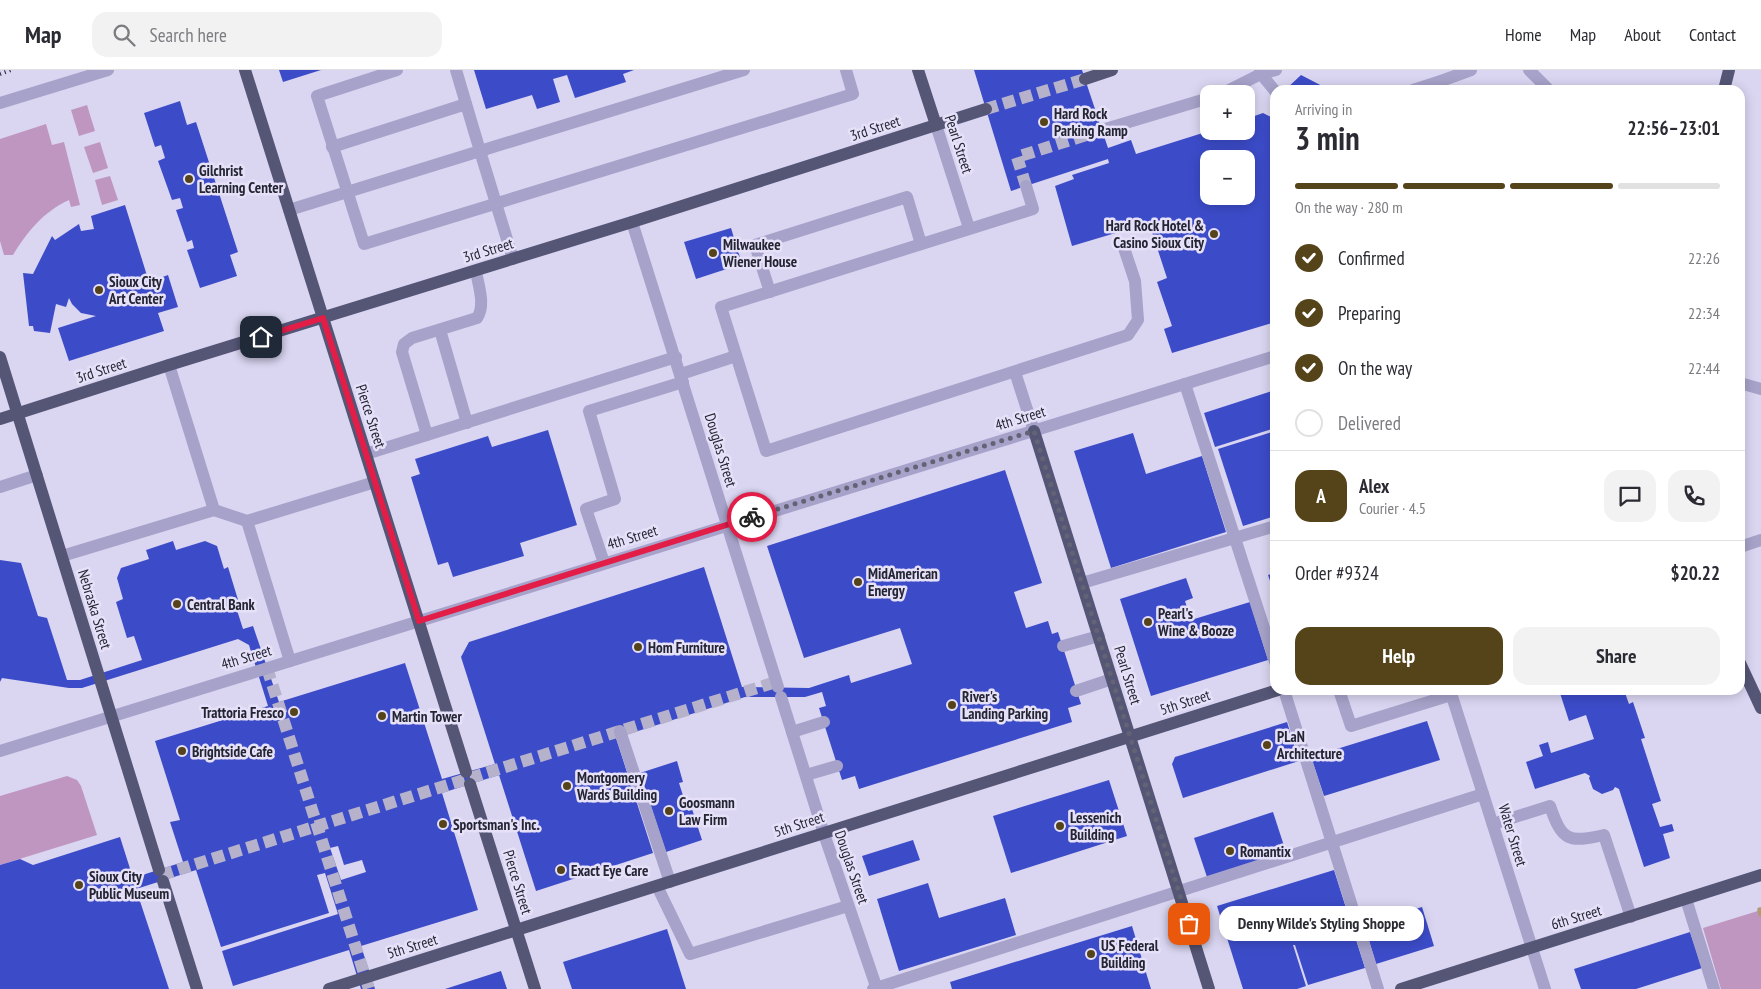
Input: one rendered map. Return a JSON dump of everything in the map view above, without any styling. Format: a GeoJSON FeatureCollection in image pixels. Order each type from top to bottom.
{"type":"FeatureCollection","features":[{"type":"Feature","properties":{"kind":"main road","name":"Pierce Street"},"geometry":{"type":"LineString","coordinates":[[245,70],[535,989]]}},
{"type":"Feature","properties":{"kind":"main road","name":"Pearl Street"},"geometry":{"type":"LineString","coordinates":[[918,70],[936,125]]}},
{"type":"Feature","properties":{"kind":"main road"},"geometry":{"type":"LineString","coordinates":[[1085,79],[1112,70]]}},
{"type":"Feature","properties":{"kind":"main road"},"geometry":{"type":"LineString","coordinates":[[1725,85],[1729,70]]}},
{"type":"Feature","properties":{"kind":"main road","name":"3rd Street"},"geometry":{"type":"LineString","coordinates":[[0,419],[632,222],[986,109]]}},
{"type":"Feature","properties":{"kind":"main road","name":"Nebraska Street"},"geometry":{"type":"LineString","coordinates":[[0,357],[197,989]]}},
{"type":"Feature","properties":{"kind":"main road","name":"Pearl Street"},"geometry":{"type":"LineString","coordinates":[[1034,431],[1209,989]]}},
{"type":"Feature","properties":{"kind":"main road"},"geometry":{"type":"LineString","coordinates":[[1745,674],[1761,708]]}},
{"type":"Feature","properties":{"kind":"main road","name":"5th Street"},"geometry":{"type":"LineString","coordinates":[[334,988],[1270,693]]}},
{"type":"Feature","properties":{"kind":"main road","name":"6th Street"},"geometry":{"type":"LineString","coordinates":[[1401,989],[1761,875]]}},
{"type":"Feature","properties":{"kind":"street"},"geometry":{"type":"LineString","coordinates":[[0,104],[108,70]]}},
{"type":"Feature","properties":{"kind":"street"},"geometry":{"type":"LineString","coordinates":[[397,70],[316,96],[364,244],[853,94],[846,70]]}},
{"type":"Feature","properties":{"kind":"street"},"geometry":{"type":"LineString","coordinates":[[456,70],[513,259]]}},
{"type":"Feature","properties":{"kind":"street"},"geometry":{"type":"LineString","coordinates":[[289,210],[744,70]]}},
{"type":"Feature","properties":{"kind":"street"},"geometry":{"type":"LineString","coordinates":[[1237,85],[1261,72],[1276,70]]}},
{"type":"Feature","properties":{"kind":"street"},"geometry":{"type":"LineString","coordinates":[[1444,85],[1470,70]]}},
{"type":"Feature","properties":{"kind":"street"},"geometry":{"type":"LineString","coordinates":[[1529,70],[1544,85]]}},
{"type":"Feature","properties":{"kind":"street"},"geometry":{"type":"LineString","coordinates":[[1261,72],[1271,85]]}},
{"type":"Feature","properties":{"kind":"street"},"geometry":{"type":"LineString","coordinates":[[1102,130],[1200,101]]}},
{"type":"Feature","properties":{"kind":"street"},"geometry":{"type":"LineString","coordinates":[[332,147],[466,104]]}},
{"type":"Feature","properties":{"kind":"street","name":"Pearl Street"},"geometry":{"type":"LineString","coordinates":[[936,125],[969,228]]}},
{"type":"Feature","properties":{"kind":"street"},"geometry":{"type":"LineString","coordinates":[[1026,186],[1033,209],[721,307],[766,452],[1128,335],[1138,320],[1134,281],[1124,248]]}},
{"type":"Feature","properties":{"kind":"street"},"geometry":{"type":"LineString","coordinates":[[770,292],[755,245],[907,197],[921,244]]}},
{"type":"Feature","properties":{"kind":"street","name":"Douglas Street"},"geometry":{"type":"LineString","coordinates":[[632,222],[676,357],[726,525],[824,834],[876,989]]}},
{"type":"Feature","properties":{"kind":"street"},"geometry":{"type":"LineString","coordinates":[[427,435],[402,352],[404,344],[412,338],[477,318],[481,305],[476,271]]}},
{"type":"Feature","properties":{"kind":"street"},"geometry":{"type":"LineString","coordinates":[[440,330],[467,423]]}},
{"type":"Feature","properties":{"kind":"street"},"geometry":{"type":"LineString","coordinates":[[604,563],[586,509],[615,499],[589,410],[682,378],[736,356]]}},
{"type":"Feature","properties":{"kind":"street"},"geometry":{"type":"LineString","coordinates":[[366,454],[676,357]]}},
{"type":"Feature","properties":{"kind":"street","name":"4th Street"},"geometry":{"type":"LineString","coordinates":[[0,751],[1270,358]]}},
{"type":"Feature","properties":{"kind":"street"},"geometry":{"type":"LineString","coordinates":[[169,365],[214,510]]}},
{"type":"Feature","properties":{"kind":"street","name":"Pearl Street"},"geometry":{"type":"LineString","coordinates":[[1015,372],[1034,431]]}},
{"type":"Feature","properties":{"kind":"street"},"geometry":{"type":"LineString","coordinates":[[1185,384],[1270,646]]}},
{"type":"Feature","properties":{"kind":"street"},"geometry":{"type":"LineString","coordinates":[[1745,384],[1761,389]]}},
{"type":"Feature","properties":{"kind":"street"},"geometry":{"type":"LineString","coordinates":[[0,487],[37,475]]}},
{"type":"Feature","properties":{"kind":"street"},"geometry":{"type":"LineString","coordinates":[[62,556],[214,510],[247,521],[375,482]]}},
{"type":"Feature","properties":{"kind":"street"},"geometry":{"type":"LineString","coordinates":[[247,521],[290,661]]}},
{"type":"Feature","properties":{"kind":"street"},"geometry":{"type":"LineString","coordinates":[[1082,583],[1270,528]]}},
{"type":"Feature","properties":{"kind":"street"},"geometry":{"type":"LineString","coordinates":[[1745,545],[1761,540]]}},
{"type":"Feature","properties":{"kind":"street"},"geometry":{"type":"LineString","coordinates":[[1063,646],[1098,636]]}},
{"type":"Feature","properties":{"kind":"street"},"geometry":{"type":"LineString","coordinates":[[1076,691],[1112,679]]}},
{"type":"Feature","properties":{"kind":"street"},"geometry":{"type":"LineString","coordinates":[[1286,695],[1378,989]]}},
{"type":"Feature","properties":{"kind":"street"},"geometry":{"type":"LineString","coordinates":[[1341,695],[1351,726],[1442,695]]}},
{"type":"Feature","properties":{"kind":"street","name":"Water Street"},"geometry":{"type":"LineString","coordinates":[[1452,695],[1545,989]]}},
{"type":"Feature","properties":{"kind":"street"},"geometry":{"type":"LineString","coordinates":[[792,732],[824,722]]}},
{"type":"Feature","properties":{"kind":"street"},"geometry":{"type":"LineString","coordinates":[[620,731],[663,884],[690,954],[848,906]]}},
{"type":"Feature","properties":{"kind":"street"},"geometry":{"type":"LineString","coordinates":[[806,775],[837,766]]}},
{"type":"Feature","properties":{"kind":"street"},"geometry":{"type":"LineString","coordinates":[[876,989],[1483,794]]}},
{"type":"Feature","properties":{"kind":"street"},"geometry":{"type":"LineString","coordinates":[[1492,824],[1550,806],[1560,831],[1568,837],[1579,840],[1604,835],[1631,917]]}},
{"type":"Feature","properties":{"kind":"street"},"geometry":{"type":"LineString","coordinates":[[1686,899],[1714,989]]}},
{"type":"Feature","properties":{"kind":"shaded area"},"geometry":{"type":"Polygon","coordinates":[[[87,105],[95,131],[79,136],[71,110],[87,105]]]}},
{"type":"Feature","properties":{"kind":"shaded area"},"geometry":{"type":"Polygon","coordinates":[[[46,124],[52,145],[64,142],[80,205],[71,207],[69,200],[51,210],[36,223],[13,255],[4,255],[0,241],[0,139],[46,124]]]}},
{"type":"Feature","properties":{"kind":"shaded area"},"geometry":{"type":"Polygon","coordinates":[[[100,142],[108,168],[93,173],[84,147],[100,142]]]}},
{"type":"Feature","properties":{"kind":"shaded area"},"geometry":{"type":"Polygon","coordinates":[[[110,176],[118,200],[102,205],[95,180],[110,176]]]}},
{"type":"Feature","properties":{"kind":"shaded area"},"geometry":{"type":"Polygon","coordinates":[[[67,776],[77,780],[81,786],[97,835],[0,865],[0,796],[67,776]]]}},
{"type":"Feature","properties":{"kind":"shaded area"},"geometry":{"type":"Polygon","coordinates":[[[1761,910],[1761,989],[1721,989],[1703,928],[1761,910]]]}},
{"type":"Feature","properties":{"kind":"building"},"geometry":{"type":"Polygon","coordinates":[[[279,70],[321,70],[283,82],[279,70]]]}},
{"type":"Feature","properties":{"kind":"building"},"geometry":{"type":"Polygon","coordinates":[[[474,70],[634,70],[623,74],[626,82],[575,98],[567,75],[553,79],[560,102],[537,109],[532,95],[486,109],[474,70]]]}},
{"type":"Feature","properties":{"kind":"building","name":"Hard Rock Hotel & Casino Sioux City"},"geometry":{"type":"Polygon","coordinates":[[[974,70],[1082,70],[1108,148],[1131,140],[1136,154],[1200,134],[1200,140],[1255,140],[1255,116],[1263,113],[1270,116],[1270,324],[1172,353],[1164,329],[1172,326],[1157,282],[1167,278],[1149,223],[1072,246],[1055,186],[1074,179],[1072,175],[1109,163],[1108,159],[1011,191],[974,70]]]}},
{"type":"Feature","properties":{"kind":"building"},"geometry":{"type":"Polygon","coordinates":[[[1301,75],[1320,85],[1290,85],[1301,75]]]}},
{"type":"Feature","properties":{"kind":"building","name":"Gilchrist Learning Center"},"geometry":{"type":"Polygon","coordinates":[[[180,101],[187,125],[196,122],[238,252],[230,255],[237,276],[200,288],[187,250],[194,248],[192,240],[187,242],[176,210],[183,208],[180,198],[172,200],[158,161],[165,158],[161,145],[155,147],[144,113],[180,101]]]}},
{"type":"Feature","properties":{"kind":"building","name":"Sioux City Art Center"},"geometry":{"type":"Polygon","coordinates":[[[125,205],[149,282],[168,275],[178,307],[158,313],[164,331],[69,361],[58,328],[96,316],[81,313],[69,298],[66,307],[56,304],[50,333],[34,331],[33,326],[29,326],[23,273],[33,274],[52,236],[55,240],[79,224],[81,231],[94,229],[91,216],[125,205]]]}},
{"type":"Feature","properties":{"kind":"building","name":"Milwaukee Wiener House"},"geometry":{"type":"Polygon","coordinates":[[[731,228],[742,264],[696,279],[684,242],[731,228]]]}},
{"type":"Feature","properties":{"kind":"building"},"geometry":{"type":"Polygon","coordinates":[[[1270,392],[1270,430],[1215,447],[1204,413],[1270,392]]]}},
{"type":"Feature","properties":{"kind":"building"},"geometry":{"type":"Polygon","coordinates":[[[548,430],[577,525],[520,543],[524,556],[453,577],[448,562],[438,565],[411,477],[420,474],[415,459],[488,436],[492,447],[548,430]]]}},
{"type":"Feature","properties":{"kind":"building"},"geometry":{"type":"Polygon","coordinates":[[[1133,433],[1146,474],[1202,456],[1226,532],[1111,568],[1074,451],[1133,433]]]}},
{"type":"Feature","properties":{"kind":"building"},"geometry":{"type":"Polygon","coordinates":[[[1270,433],[1270,518],[1243,526],[1218,449],[1270,433]]]}},
{"type":"Feature","properties":{"kind":"building"},"geometry":{"type":"Polygon","coordinates":[[[1005,470],[1042,583],[1014,592],[1026,628],[1048,621],[1052,634],[1058,632],[1081,704],[1068,708],[1072,722],[859,789],[855,776],[842,780],[819,708],[826,706],[822,692],[805,697],[745,697],[616,738],[653,853],[536,891],[499,775],[442,793],[478,910],[361,946],[375,989],[361,989],[349,950],[233,986],[222,951],[338,914],[325,873],[317,875],[329,913],[221,947],[196,870],[136,889],[169,989],[0,989],[0,865],[20,859],[33,865],[120,837],[133,878],[183,862],[170,822],[180,820],[155,741],[268,706],[249,645],[238,639],[82,688],[69,688],[2,678],[0,682],[0,560],[21,563],[38,616],[47,618],[67,680],[80,680],[142,660],[134,636],[127,638],[116,602],[123,599],[117,578],[121,568],[149,559],[146,550],[173,541],[176,550],[205,541],[217,546],[224,569],[228,567],[239,603],[235,604],[243,629],[253,626],[279,702],[405,663],[442,779],[495,764],[461,657],[469,642],[704,567],[742,687],[809,688],[849,675],[851,683],[912,664],[900,628],[804,658],[767,546],[1005,470]],[[338,846],[330,848],[341,880],[366,872],[362,860],[344,865],[338,846]]]}},
{"type":"Feature","properties":{"kind":"building"},"geometry":{"type":"Polygon","coordinates":[[[1186,578],[1193,598],[1185,601],[1191,620],[1250,602],[1268,660],[1151,696],[1120,599],[1186,578]]]}},
{"type":"Feature","properties":{"kind":"building"},"geometry":{"type":"Polygon","coordinates":[[[1561,695],[1626,695],[1629,704],[1633,702],[1645,738],[1641,739],[1661,801],[1652,804],[1660,827],[1672,824],[1674,831],[1663,834],[1670,858],[1644,867],[1619,789],[1615,787],[1613,790],[1602,794],[1593,789],[1590,776],[1585,773],[1535,789],[1526,762],[1543,756],[1539,745],[1548,742],[1551,753],[1594,739],[1586,715],[1569,721],[1561,695]]]}},
{"type":"Feature","properties":{"kind":"building"},"geometry":{"type":"Polygon","coordinates":[[[1427,721],[1440,760],[1324,796],[1311,757],[1427,721]]]}},
{"type":"Feature","properties":{"kind":"building"},"geometry":{"type":"Polygon","coordinates":[[[1287,722],[1299,761],[1183,798],[1172,764],[1175,757],[1287,722]]]}},
{"type":"Feature","properties":{"kind":"building"},"geometry":{"type":"Polygon","coordinates":[[[677,761],[683,782],[679,783],[688,811],[692,809],[702,840],[666,852],[640,773],[677,761]]]}},
{"type":"Feature","properties":{"kind":"building","name":"Lessenich Building"},"geometry":{"type":"Polygon","coordinates":[[[1109,780],[1127,836],[1011,873],[993,816],[1109,780]]]}},
{"type":"Feature","properties":{"kind":"building"},"geometry":{"type":"Polygon","coordinates":[[[1273,812],[1286,852],[1207,877],[1194,838],[1273,812]]]}},
{"type":"Feature","properties":{"kind":"building"},"geometry":{"type":"Polygon","coordinates":[[[913,840],[920,860],[869,876],[862,856],[913,840]]]}},
{"type":"Feature","properties":{"kind":"building"},"geometry":{"type":"Polygon","coordinates":[[[1334,870],[1365,968],[1308,985],[1295,945],[1293,945],[1306,986],[1297,989],[1243,989],[1217,906],[1334,870]]]}},
{"type":"Feature","properties":{"kind":"building"},"geometry":{"type":"Polygon","coordinates":[[[928,883],[939,918],[1005,898],[1016,935],[899,971],[877,899],[928,883]]]}},
{"type":"Feature","properties":{"kind":"building"},"geometry":{"type":"Polygon","coordinates":[[[1422,907],[1434,946],[1376,964],[1364,924],[1422,907]]]}},
{"type":"Feature","properties":{"kind":"building","name":"US Federal Building"},"geometry":{"type":"Polygon","coordinates":[[[1132,926],[1151,989],[952,989],[950,982],[1132,926]]]}},
{"type":"Feature","properties":{"kind":"building"},"geometry":{"type":"Polygon","coordinates":[[[667,929],[686,989],[572,989],[563,962],[667,929]]]}},
{"type":"Feature","properties":{"kind":"building"},"geometry":{"type":"Polygon","coordinates":[[[1690,932],[1702,968],[1636,989],[1581,989],[1574,969],[1690,932]]]}},
{"type":"Feature","properties":{"kind":"building"},"geometry":{"type":"Polygon","coordinates":[[[501,971],[507,989],[445,989],[501,971]]]}},
{"type":"Feature","properties":{"kind":"waterway"},"geometry":{"type":"LineString","coordinates":[[1760,910],[1761,914]]}},
{"type":"Feature","properties":{"kind":"tunnel"},"geometry":{"type":"LineString","coordinates":[[986,109],[1085,79]]}},
{"type":"Feature","properties":{"kind":"tunnel"},"geometry":{"type":"LineString","coordinates":[[1026,186],[1017,157],[1102,130]]}},
{"type":"Feature","properties":{"kind":"tunnel"},"geometry":{"type":"LineString","coordinates":[[267,668],[369,989]]}},
{"type":"Feature","properties":{"kind":"tunnel"},"geometry":{"type":"LineString","coordinates":[[161,875],[776,682]]}},
{"type":"Feature","properties":{"kind":"railway"},"geometry":{"type":"LineString","coordinates":[[0,74],[11,70]]}},
{"type":"Feature","properties":{"kind":"way so far"},"geometry":{"type":"LineString","coordinates":[[752,517],[1034,431],[1189,924]]}},
{"type":"Feature","properties":{"kind":"place","name":"Hard Rock Parking Ramp"},"geometry":{"type":"Point","coordinates":[1044,122]}},
{"type":"Feature","properties":{"kind":"place","name":"Gilchrist Learning Center"},"geometry":{"type":"Point","coordinates":[189,179]}},
{"type":"Feature","properties":{"kind":"place","name":"Hard Rock Hotel & Casino Sioux City"},"geometry":{"type":"Point","coordinates":[1214,234]}},
{"type":"Feature","properties":{"kind":"place","name":"Milwaukee Wiener House"},"geometry":{"type":"Point","coordinates":[713,253]}},
{"type":"Feature","properties":{"kind":"place","name":"Sioux City Art Center"},"geometry":{"type":"Point","coordinates":[99,290]}},
{"type":"Feature","properties":{"kind":"place","name":"MidAmerican Energy"},"geometry":{"type":"Point","coordinates":[858,582]}},
{"type":"Feature","properties":{"kind":"place","name":"Central Bank"},"geometry":{"type":"Point","coordinates":[177,604]}},
{"type":"Feature","properties":{"kind":"place","name":"Pearl's Wine & Booze"},"geometry":{"type":"Point","coordinates":[1148,622]}},
{"type":"Feature","properties":{"kind":"place","name":"Hom Furniture"},"geometry":{"type":"Point","coordinates":[638,647]}},
{"type":"Feature","properties":{"kind":"place","name":"River's Landing Parking"},"geometry":{"type":"Point","coordinates":[952,705]}},
{"type":"Feature","properties":{"kind":"place","name":"Trattoria Fresco"},"geometry":{"type":"Point","coordinates":[294,712]}},
{"type":"Feature","properties":{"kind":"place","name":"Martin Tower"},"geometry":{"type":"Point","coordinates":[382,716]}},
{"type":"Feature","properties":{"kind":"place","name":"PLaN Architecture"},"geometry":{"type":"Point","coordinates":[1267,745]}},
{"type":"Feature","properties":{"kind":"place","name":"Brightside Cafe"},"geometry":{"type":"Point","coordinates":[182,751]}},
{"type":"Feature","properties":{"kind":"place","name":"Montgomery Wards Building"},"geometry":{"type":"Point","coordinates":[567,786]}},
{"type":"Feature","properties":{"kind":"place","name":"Goosmann Law Firm"},"geometry":{"type":"Point","coordinates":[669,811]}},
{"type":"Feature","properties":{"kind":"place","name":"Sportsman's Inc."},"geometry":{"type":"Point","coordinates":[443,824]}},
{"type":"Feature","properties":{"kind":"place","name":"Lessenich Building"},"geometry":{"type":"Point","coordinates":[1060,826]}},
{"type":"Feature","properties":{"kind":"place","name":"Romantix"},"geometry":{"type":"Point","coordinates":[1230,851]}},
{"type":"Feature","properties":{"kind":"place","name":"Exact Eye Care"},"geometry":{"type":"Point","coordinates":[561,870]}},
{"type":"Feature","properties":{"kind":"place","name":"Sioux City Public Museum"},"geometry":{"type":"Point","coordinates":[79,885]}},
{"type":"Feature","properties":{"kind":"place","name":"Denny Wilde's Styling Shoppe"},"geometry":{"type":"Point","coordinates":[1189,924]}},
{"type":"Feature","properties":{"kind":"place","name":"US Federal Building"},"geometry":{"type":"Point","coordinates":[1091,954]}},
{"type":"Feature","properties":{"kind":"route"},"geometry":{"type":"LineString","coordinates":[[261,337],[323,318],[419,621],[752,517]]}}]}
